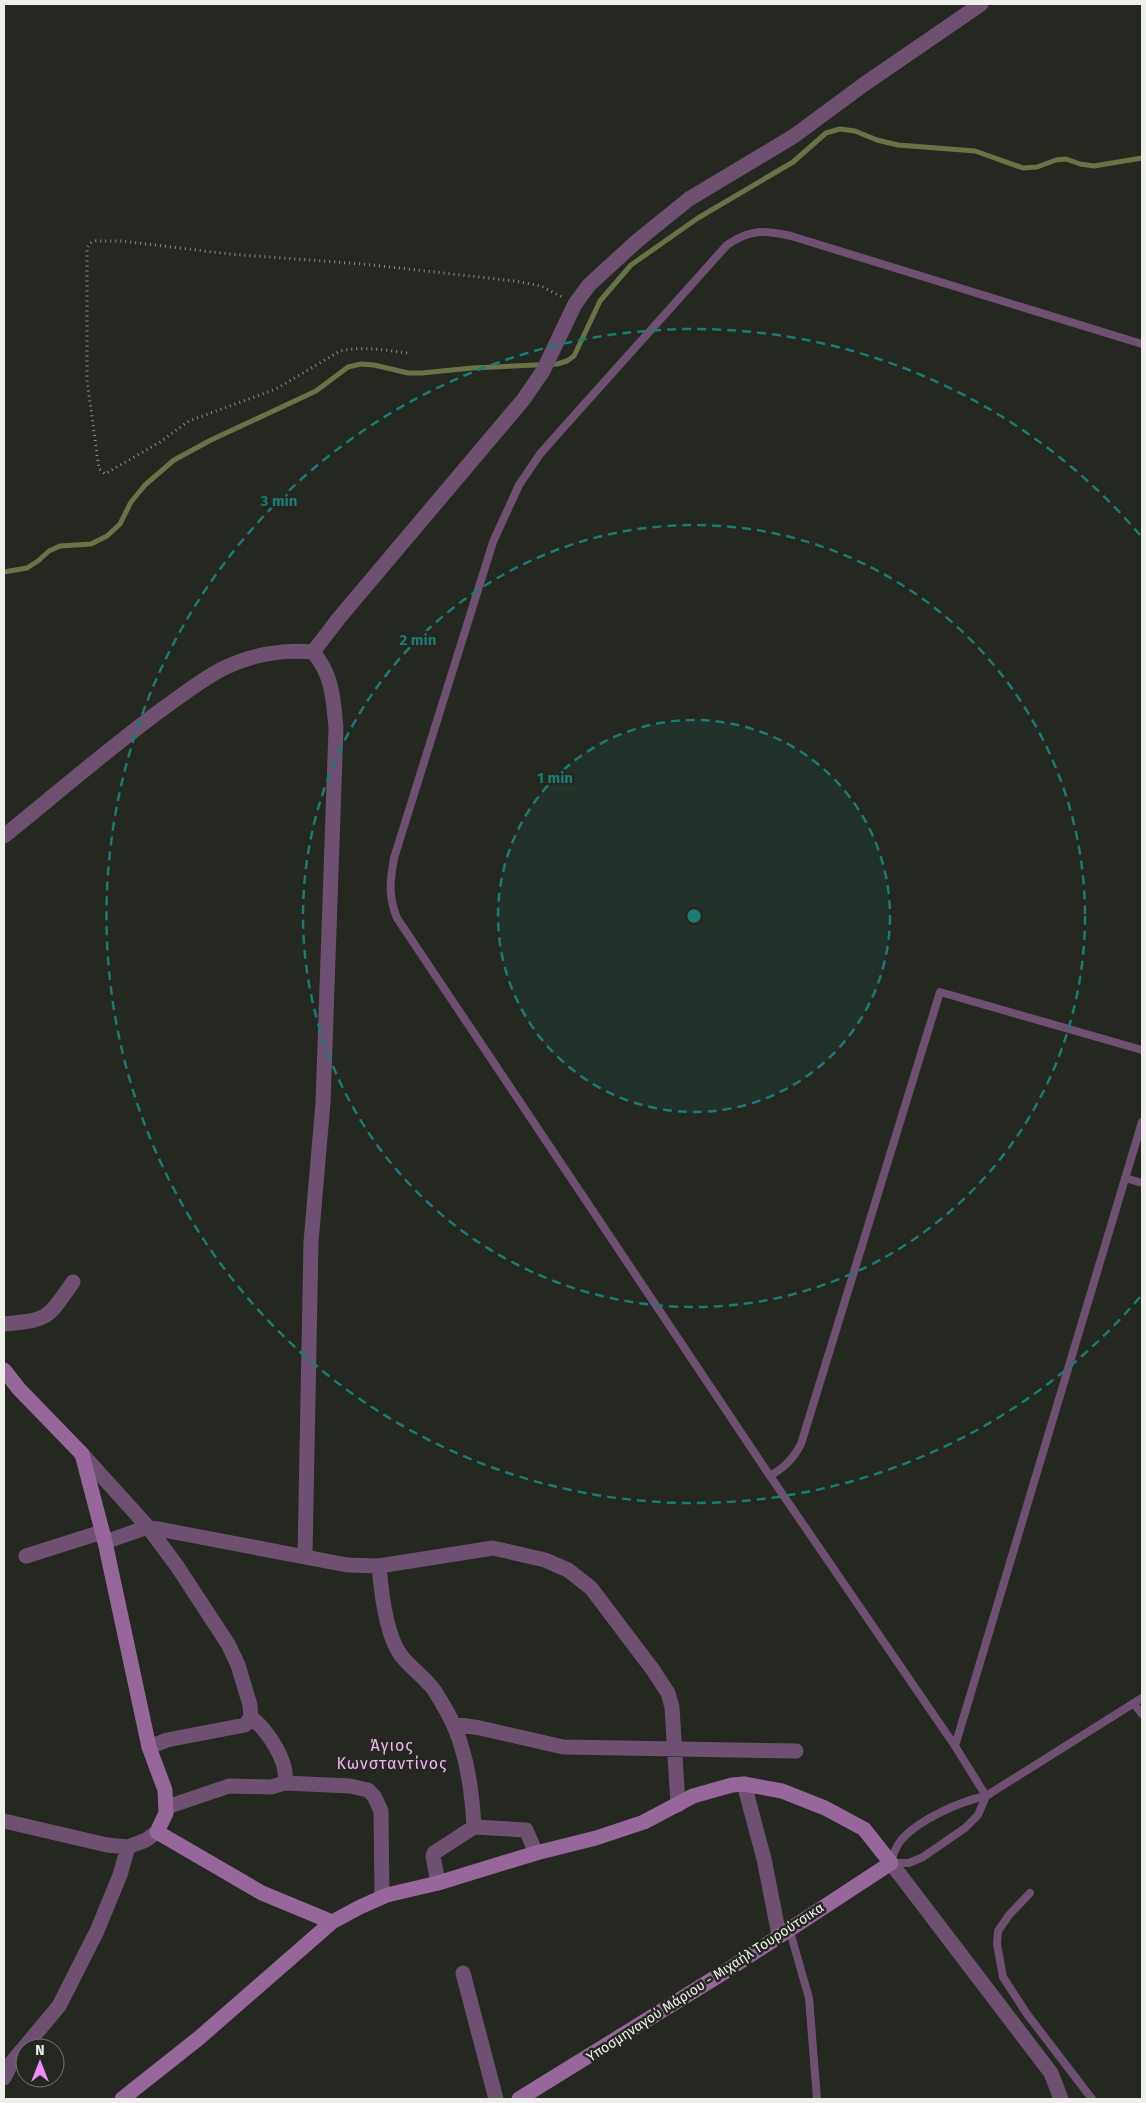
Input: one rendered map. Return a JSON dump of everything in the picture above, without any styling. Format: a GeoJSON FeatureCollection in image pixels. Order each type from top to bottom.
{"type":"FeatureCollection","features":[{"type":"Feature","properties":{"kind":"street"},"geometry":{"type":"LineString","coordinates":[[313,652],[339,618],[523,400],[543,371],[575,304],[590,285],[612,263],[689,199],[794,136],[863,85],[981,4]]}},
{"type":"Feature","properties":{"kind":"street"},"geometry":{"type":"LineString","coordinates":[[4,836],[132,732],[187,691],[224,668],[268,654],[292,650],[313,652],[324,666],[332,687],[336,728],[323,1103],[311,1242],[305,1555]]}},
{"type":"Feature","properties":{"kind":"street"},"geometry":{"type":"LineString","coordinates":[[4,1324],[25,1322],[50,1314],[73,1282]]}},
{"type":"Feature","properties":{"kind":"street"},"geometry":{"type":"LineString","coordinates":[[4,1370],[19,1389],[148,1526],[228,1644],[240,1673],[250,1705],[251,1717],[245,1725],[167,1740],[149,1747]]}},
{"type":"Feature","properties":{"kind":"street"},"geometry":{"type":"LineString","coordinates":[[4,1821],[107,1845],[128,1847],[146,1840],[157,1832],[165,1819],[167,1807],[165,1790],[149,1747],[103,1537],[82,1454]]}},
{"type":"Feature","properties":{"kind":"street"},"geometry":{"type":"LineString","coordinates":[[26,1556],[148,1526],[347,1564],[379,1566],[493,1548],[544,1560],[568,1570],[590,1588],[653,1670],[668,1693],[672,1707],[678,1804]]}},
{"type":"Feature","properties":{"kind":"street"},"geometry":{"type":"LineString","coordinates":[[379,1566],[385,1609],[398,1652],[434,1689],[453,1724],[470,1781],[474,1827]]}},
{"type":"Feature","properties":{"kind":"street"},"geometry":{"type":"LineString","coordinates":[[251,1717],[262,1726],[271,1739],[285,1768],[285,1783]]}},
{"type":"Feature","properties":{"kind":"street"},"geometry":{"type":"LineString","coordinates":[[453,1724],[563,1746],[674,1750],[796,1751]]}},
{"type":"Feature","properties":{"kind":"street"},"geometry":{"type":"LineString","coordinates":[[167,1807],[229,1786],[272,1787],[285,1783],[350,1786],[368,1790],[374,1796],[381,1810],[382,1897]]}},
{"type":"Feature","properties":{"kind":"street"},"geometry":{"type":"LineString","coordinates":[[744,1784],[784,1932]]}},
{"type":"Feature","properties":{"kind":"street"},"geometry":{"type":"LineString","coordinates":[[122,2099],[199,2038],[332,1922],[382,1897],[596,1838],[644,1822],[707,1791],[744,1784],[773,1789],[803,1798],[848,1820],[870,1835],[1051,2072],[1061,2099]]}},
{"type":"Feature","properties":{"kind":"street"},"geometry":{"type":"LineString","coordinates":[[438,1883],[434,1853],[474,1827],[526,1830],[529,1832],[536,1853]]}},
{"type":"Feature","properties":{"kind":"street"},"geometry":{"type":"LineString","coordinates":[[157,1832],[262,1893],[332,1922]]}},
{"type":"Feature","properties":{"kind":"street"},"geometry":{"type":"LineString","coordinates":[[4,2078],[18,2055],[59,2006],[97,1931],[120,1875],[128,1847]]}},
{"type":"Feature","properties":{"kind":"street","name":"Υποσμηναγού Μάριου - Μιχαήλ Τουρούτσικα"},"geometry":{"type":"LineString","coordinates":[[519,2099],[726,1971],[891,1863]]}},
{"type":"Feature","properties":{"kind":"street"},"geometry":{"type":"LineString","coordinates":[[463,1973],[496,2099]]}},
{"type":"Feature","properties":{"kind":"lane"},"geometry":{"type":"LineString","coordinates":[[986,1796],[955,1746],[770,1476],[396,918],[390,902],[390,882],[394,858],[493,542],[519,485],[540,454],[727,246],[740,236],[756,231],[791,236],[1142,344]]}},
{"type":"Feature","properties":{"kind":"lane"},"geometry":{"type":"LineString","coordinates":[[770,1476],[784,1468],[793,1458],[801,1444],[940,992],[1142,1050]]}},
{"type":"Feature","properties":{"kind":"lane"},"geometry":{"type":"LineString","coordinates":[[955,1746],[1142,1122]]}},
{"type":"Feature","properties":{"kind":"lane"},"geometry":{"type":"LineString","coordinates":[[1125,1178],[1142,1183]]}},
{"type":"Feature","properties":{"kind":"lane"},"geometry":{"type":"LineString","coordinates":[[986,1796],[978,1815],[965,1828],[922,1857],[909,1863],[891,1863],[895,1848],[908,1833],[969,1799],[986,1796],[1142,1698]]}},
{"type":"Feature","properties":{"kind":"lane"},"geometry":{"type":"LineString","coordinates":[[1134,1704],[1142,1714]]}},
{"type":"Feature","properties":{"kind":"lane"},"geometry":{"type":"LineString","coordinates":[[1030,1893],[998,1931],[997,1944],[1003,1977],[1027,2014],[1092,2099]]}},
{"type":"Feature","properties":{"kind":"lane"},"geometry":{"type":"LineString","coordinates":[[784,1932],[809,1998],[817,2099]]}},
{"type":"Feature","properties":{"kind":"path"},"geometry":{"type":"LineString","coordinates":[[407,353],[373,348],[352,348],[340,351],[276,389],[188,421],[160,442],[105,474],[99,469],[87,380],[87,248],[90,243],[96,241],[122,241],[229,254],[363,264],[515,281],[541,286],[575,304]]}},
{"type":"Feature","properties":{"kind":"waterway"},"geometry":{"type":"LineString","coordinates":[[4,572],[27,568],[49,551],[60,546],[91,544],[107,536],[120,524],[131,502],[145,485],[174,460],[211,440],[316,391],[348,367],[361,364],[374,365],[408,373],[422,373],[472,368],[557,364],[567,361],[574,356],[600,301],[631,265],[698,218],[793,162],[826,133],[840,129],[855,131],[877,140],[898,145],[975,151],[1023,168],[1037,167],[1056,160],[1066,159],[1094,166],[1142,158]]}},
{"type":"Feature","properties":{"kind":"district","name":"Άγιος Κωνσταντίνος"},"geometry":{"type":"Point","coordinates":[392,1754]}}]}
